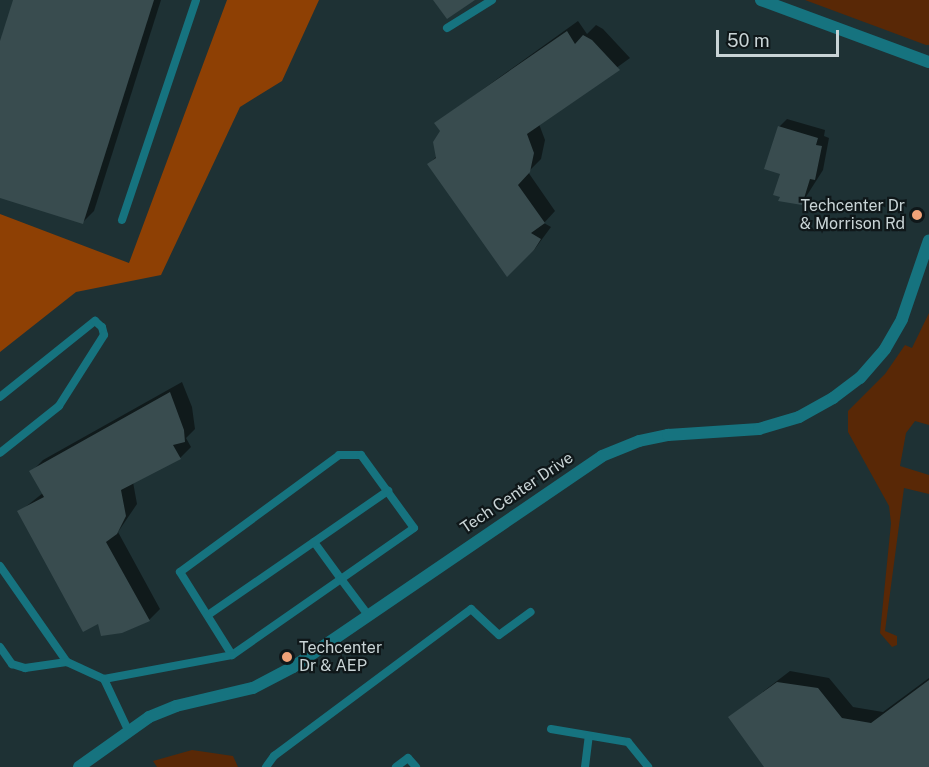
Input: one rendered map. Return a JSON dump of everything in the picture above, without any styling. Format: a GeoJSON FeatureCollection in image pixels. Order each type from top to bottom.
{"type":"FeatureCollection","features":[{"type":"Feature","properties":{"kind":"street"},"geometry":{"type":"LineString","coordinates":[[761,0],[929,62]]}},
{"type":"Feature","properties":{"kind":"street","name":"Tech Center Drive"},"geometry":{"type":"LineString","coordinates":[[80,767],[128,730],[176,705],[272,680],[602,456],[639,441],[668,435],[759,429],[799,417],[833,398],[860,378],[885,349],[912,293],[929,240]]}},
{"type":"Feature","properties":{"kind":"lane"},"geometry":{"type":"LineString","coordinates":[[122,220],[196,0]]}},
{"type":"Feature","properties":{"kind":"lane"},"geometry":{"type":"LineString","coordinates":[[447,28],[492,0]]}},
{"type":"Feature","properties":{"kind":"lane"},"geometry":{"type":"LineString","coordinates":[[0,398],[95,321],[102,327],[104,335],[59,406],[0,453]]}},
{"type":"Feature","properties":{"kind":"lane"},"geometry":{"type":"LineString","coordinates":[[0,566],[67,662],[104,680],[232,655],[414,528],[361,455],[339,455],[180,572],[232,655]]}},
{"type":"Feature","properties":{"kind":"lane"},"geometry":{"type":"LineString","coordinates":[[208,615],[388,491]]}},
{"type":"Feature","properties":{"kind":"lane"},"geometry":{"type":"LineString","coordinates":[[314,542],[368,615]]}},
{"type":"Feature","properties":{"kind":"lane"},"geometry":{"type":"LineString","coordinates":[[266,767],[274,756],[471,609],[499,635],[531,612]]}},
{"type":"Feature","properties":{"kind":"lane"},"geometry":{"type":"LineString","coordinates":[[0,646],[12,664],[26,668],[67,662]]}},
{"type":"Feature","properties":{"kind":"lane"},"geometry":{"type":"LineString","coordinates":[[104,680],[128,730]]}},
{"type":"Feature","properties":{"kind":"lane"},"geometry":{"type":"LineString","coordinates":[[551,729],[628,742],[648,767]]}},
{"type":"Feature","properties":{"kind":"lane"},"geometry":{"type":"LineString","coordinates":[[585,767],[589,736]]}},
{"type":"Feature","properties":{"kind":"lane"},"geometry":{"type":"LineString","coordinates":[[396,767],[408,758],[416,767]]}},
{"type":"Feature","properties":{"kind":"shaded area"},"geometry":{"type":"Polygon","coordinates":[[[227,0],[319,0],[282,81],[240,107],[161,275],[76,292],[0,352],[0,214],[129,263],[227,0]]]}},
{"type":"Feature","properties":{"kind":"shaded area"},"geometry":{"type":"Polygon","coordinates":[[[805,0],[929,0],[929,45],[926,45],[805,0]]]}},
{"type":"Feature","properties":{"kind":"shaded area"},"geometry":{"type":"Polygon","coordinates":[[[929,313],[929,425],[915,421],[906,433],[900,466],[929,475],[929,494],[904,488],[885,631],[897,636],[897,645],[892,647],[880,633],[891,523],[889,506],[848,432],[848,411],[885,374],[905,345],[912,348],[929,313]]]}},
{"type":"Feature","properties":{"kind":"shaded area"},"geometry":{"type":"Polygon","coordinates":[[[192,750],[233,756],[238,767],[157,767],[153,761],[192,750]]]}},
{"type":"Feature","properties":{"kind":"building"},"geometry":{"type":"Polygon","coordinates":[[[13,0],[154,0],[83,224],[0,198],[0,41],[13,0]]]}},
{"type":"Feature","properties":{"kind":"building"},"geometry":{"type":"Polygon","coordinates":[[[433,0],[475,0],[447,19],[433,0]]]}},
{"type":"Feature","properties":{"kind":"building"},"geometry":{"type":"Polygon","coordinates":[[[567,31],[575,44],[583,35],[592,40],[620,70],[527,134],[534,153],[530,172],[518,185],[545,223],[531,233],[541,239],[534,250],[507,277],[427,164],[436,158],[433,142],[440,131],[434,123],[567,31]]]}},
{"type":"Feature","properties":{"kind":"building"},"geometry":{"type":"Polygon","coordinates":[[[778,126],[818,138],[816,145],[822,146],[815,180],[810,179],[802,205],[778,201],[780,197],[773,195],[780,174],[764,169],[778,126]]]}},
{"type":"Feature","properties":{"kind":"building"},"geometry":{"type":"Polygon","coordinates":[[[170,392],[184,430],[185,442],[173,445],[181,459],[121,490],[126,516],[117,534],[106,542],[150,621],[122,633],[101,636],[98,624],[83,632],[17,511],[44,497],[29,471],[170,392]]]}},
{"type":"Feature","properties":{"kind":"building"},"geometry":{"type":"Polygon","coordinates":[[[929,680],[929,767],[764,767],[728,717],[777,682],[818,688],[842,718],[871,723],[929,680]]]}},
{"type":"Feature","properties":{"kind":"place","name":"Techcenter Dr & Morrison Rd"},"geometry":{"type":"Point","coordinates":[917,215]}},
{"type":"Feature","properties":{"kind":"place","name":"Techcenter Dr & AEP"},"geometry":{"type":"Point","coordinates":[287,657]}}]}
